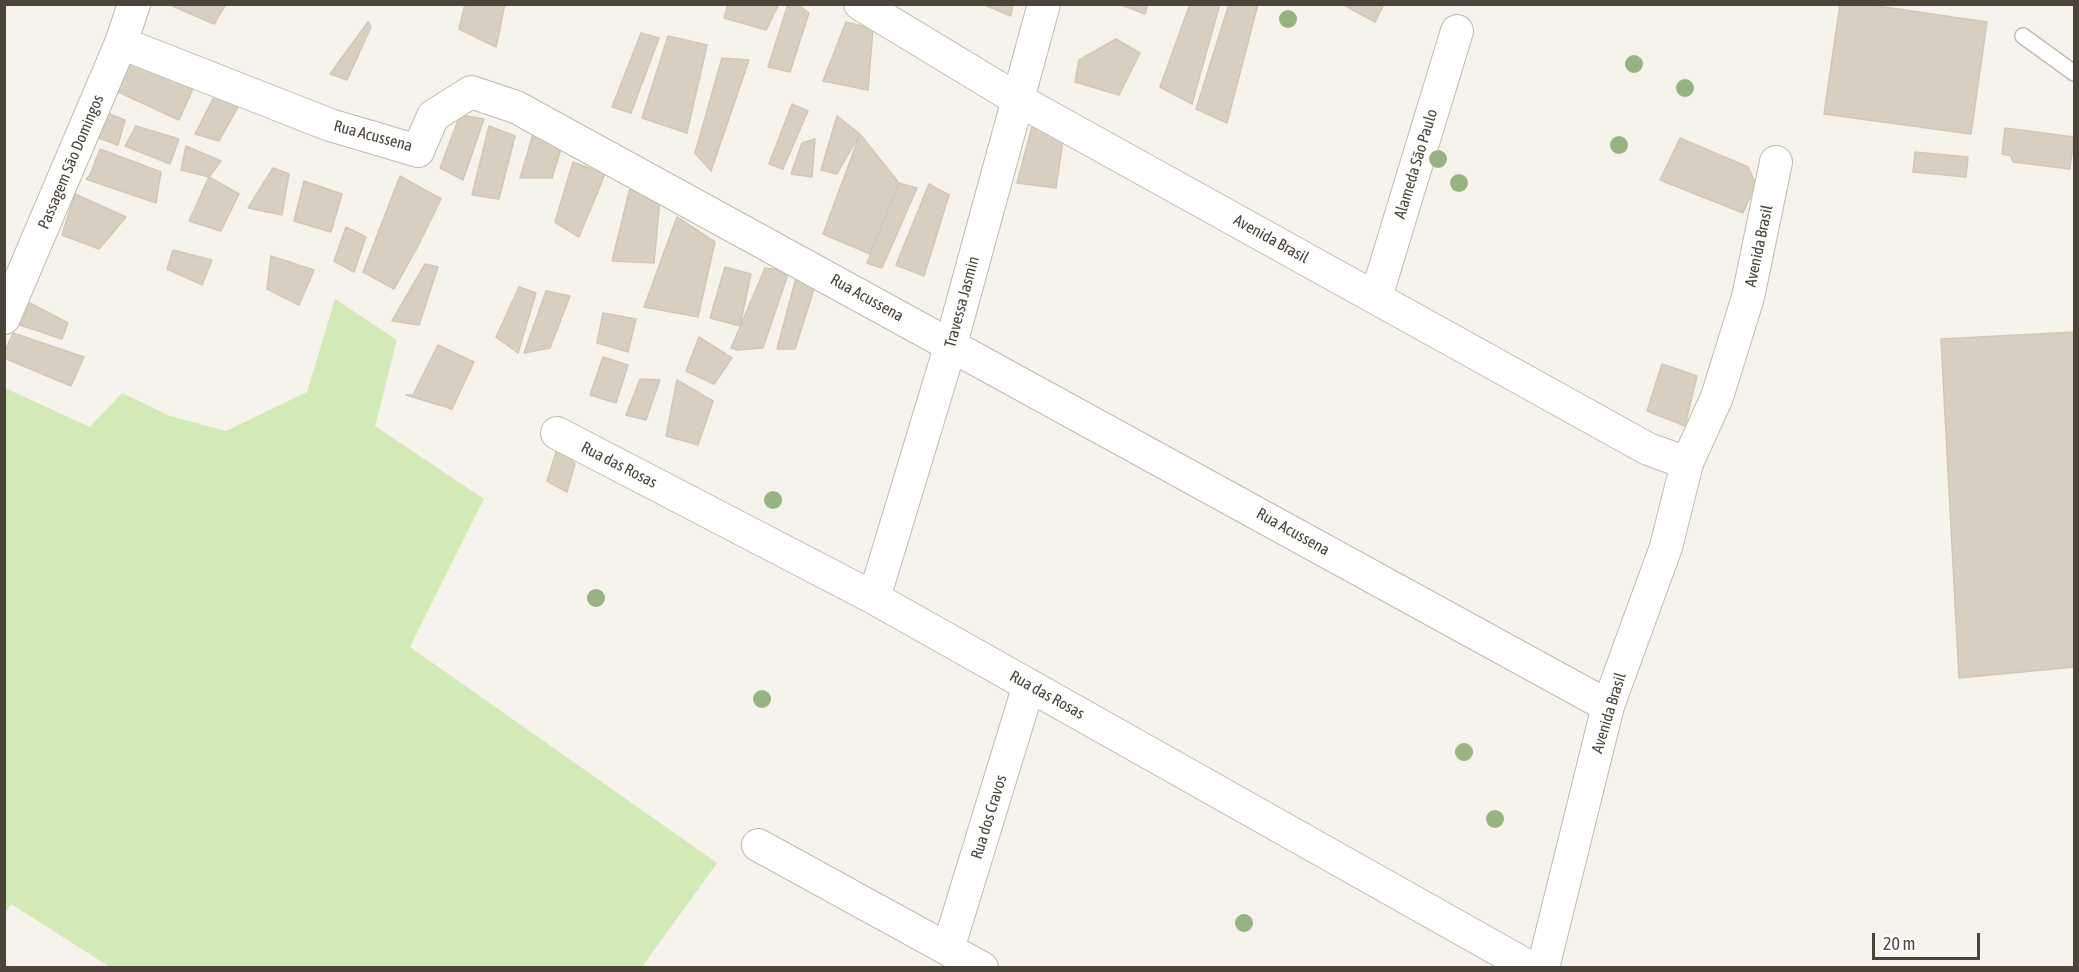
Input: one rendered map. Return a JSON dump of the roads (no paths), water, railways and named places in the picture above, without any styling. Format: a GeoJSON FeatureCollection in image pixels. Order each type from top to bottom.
{"type":"FeatureCollection","features":[{"type":"Feature","properties":{"kind":"street","name":"Passagem São Domingos"},"geometry":{"type":"LineString","coordinates":[[4,318],[121,43],[134,4]]}},
{"type":"Feature","properties":{"kind":"street","name":"Avenida Brasil"},"geometry":{"type":"LineString","coordinates":[[860,4],[1017,99],[1648,449],[1687,462]]}},
{"type":"Feature","properties":{"kind":"street","name":"Travessa Jasmin"},"geometry":{"type":"LineString","coordinates":[[874,598],[951,344],[1044,4]]}},
{"type":"Feature","properties":{"kind":"street","name":"Alameda São Paulo"},"geometry":{"type":"LineString","coordinates":[[1376,297],[1456,31]]}},
{"type":"Feature","properties":{"kind":"street","name":"Rua Acussena"},"geometry":{"type":"LineString","coordinates":[[121,43],[330,125],[418,151],[433,116],[471,92],[516,107],[1608,706]]}},
{"type":"Feature","properties":{"kind":"street","name":"Avenida Brasil"},"geometry":{"type":"LineString","coordinates":[[1543,968],[1608,706],[1666,547],[1687,462],[1717,397],[1748,297],[1776,162]]}},
{"type":"Feature","properties":{"kind":"street","name":"Rua das Rosas"},"geometry":{"type":"LineString","coordinates":[[557,433],[874,598],[1531,968]]}},
{"type":"Feature","properties":{"kind":"street","name":"Rua dos Cravos"},"geometry":{"type":"LineString","coordinates":[[948,949],[1029,685]]}},
{"type":"Feature","properties":{"kind":"street"},"geometry":{"type":"LineString","coordinates":[[758,844],[982,968]]}},
{"type":"Feature","properties":{"kind":"lane"},"geometry":{"type":"LineString","coordinates":[[2023,36],[2074,73]]}}]}
